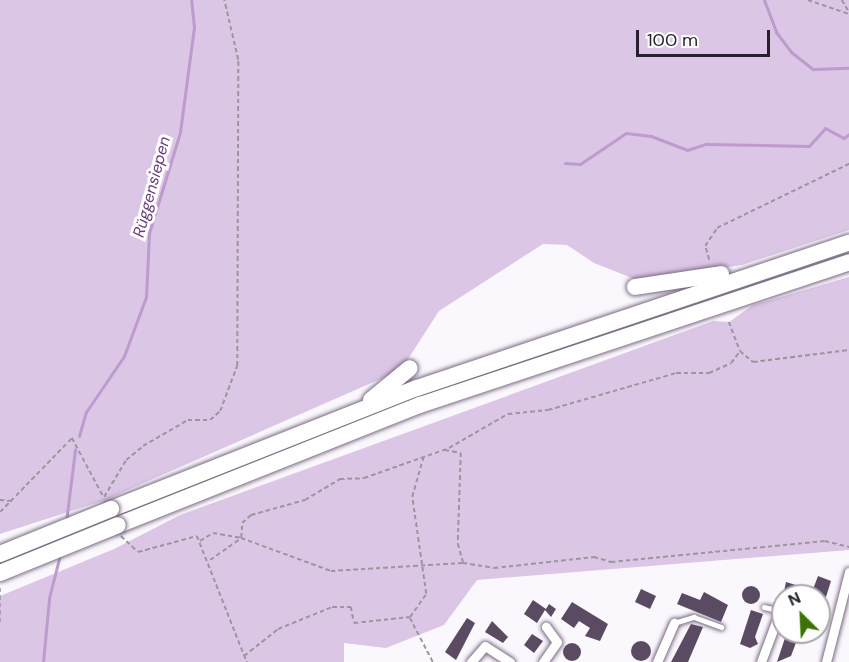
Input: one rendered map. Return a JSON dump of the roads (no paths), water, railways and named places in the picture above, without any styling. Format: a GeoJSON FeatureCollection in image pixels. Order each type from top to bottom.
{"type":"FeatureCollection","features":[{"type":"Feature","properties":{"kind":"highway"},"geometry":{"type":"LineString","coordinates":[[0,554],[293,437],[766,268],[849,243]]}},
{"type":"Feature","properties":{"kind":"highway"},"geometry":{"type":"LineString","coordinates":[[0,573],[420,405],[849,262]]}},
{"type":"Feature","properties":{"kind":"highway"},"geometry":{"type":"LineString","coordinates":[[635,286],[766,268]]}},
{"type":"Feature","properties":{"kind":"highway"},"geometry":{"type":"LineString","coordinates":[[293,437],[374,399],[410,369]]}},
{"type":"Feature","properties":{"kind":"street"},"geometry":{"type":"LineString","coordinates":[[826,662],[849,572]]}},
{"type":"Feature","properties":{"kind":"street"},"geometry":{"type":"LineString","coordinates":[[657,662],[674,623]]}},
{"type":"Feature","properties":{"kind":"street"},"geometry":{"type":"LineString","coordinates":[[543,662],[557,642],[546,627]]}},
{"type":"Feature","properties":{"kind":"street"},"geometry":{"type":"LineString","coordinates":[[761,662],[771,636]]}},
{"type":"Feature","properties":{"kind":"street"},"geometry":{"type":"LineString","coordinates":[[471,662],[485,646],[510,662]]}},
{"type":"Feature","properties":{"kind":"lane"},"geometry":{"type":"LineString","coordinates":[[764,607],[771,609]]}},
{"type":"Feature","properties":{"kind":"lane"},"geometry":{"type":"LineString","coordinates":[[674,623],[696,617],[721,627]]}},
{"type":"Feature","properties":{"kind":"waterway","name":"Rüggensiepen"},"geometry":{"type":"LineString","coordinates":[[79,436],[86,412],[124,356],[146,297],[149,233],[180,132],[194,27],[191,0]]}},
{"type":"Feature","properties":{"kind":"waterway"},"geometry":{"type":"LineString","coordinates":[[764,0],[776,32],[791,52],[813,69],[849,68]]}},
{"type":"Feature","properties":{"kind":"waterway"},"geometry":{"type":"LineString","coordinates":[[565,163],[580,164],[626,133],[651,136],[687,150],[706,144],[809,146],[825,128],[844,138],[849,134]]}},
{"type":"Feature","properties":{"kind":"waterway","name":"Rüggensiepen"},"geometry":{"type":"LineString","coordinates":[[66,522],[75,450]]}},
{"type":"Feature","properties":{"kind":"waterway","name":"Rüggensiepen"},"geometry":{"type":"LineString","coordinates":[[43,662],[49,598],[60,555]]}}]}
